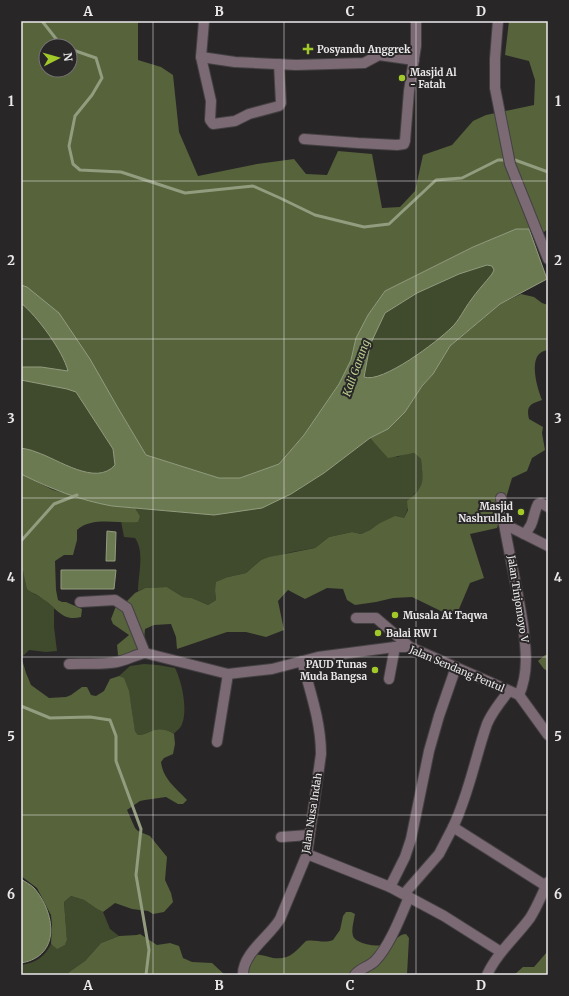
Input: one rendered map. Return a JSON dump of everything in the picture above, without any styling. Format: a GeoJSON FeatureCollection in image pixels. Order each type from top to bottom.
{"type":"FeatureCollection","features":[{"type":"Feature","properties":{"kind":"street"},"geometry":{"type":"LineString","coordinates":[[204,21],[200,57],[211,101],[210,120],[213,124],[235,120],[249,114],[279,106],[281,103],[279,64]]}},
{"type":"Feature","properties":{"kind":"street"},"geometry":{"type":"LineString","coordinates":[[304,139],[397,145],[404,144],[409,91],[416,46],[416,21]]}},
{"type":"Feature","properties":{"kind":"street"},"geometry":{"type":"LineString","coordinates":[[498,21],[495,59],[495,88],[510,164],[548,259]]}},
{"type":"Feature","properties":{"kind":"street"},"geometry":{"type":"LineString","coordinates":[[200,57],[235,62],[296,65],[364,63],[379,55],[414,60]]}},
{"type":"Feature","properties":{"kind":"street","name":"Jalan Tinjomoyo V"},"geometry":{"type":"LineString","coordinates":[[501,498],[504,524],[519,598],[526,654],[524,678],[519,695]]}},
{"type":"Feature","properties":{"kind":"street"},"geometry":{"type":"LineString","coordinates":[[524,534],[532,524],[538,504],[541,503],[548,507]]}},
{"type":"Feature","properties":{"kind":"street"},"geometry":{"type":"LineString","coordinates":[[504,524],[548,546]]}},
{"type":"Feature","properties":{"kind":"street"},"geometry":{"type":"LineString","coordinates":[[69,664],[109,663],[145,653],[127,608],[115,600],[80,602]]}},
{"type":"Feature","properties":{"kind":"street"},"geometry":{"type":"LineString","coordinates":[[356,618],[376,618],[410,647]]}},
{"type":"Feature","properties":{"kind":"street"},"geometry":{"type":"LineString","coordinates":[[389,679],[395,647]]}},
{"type":"Feature","properties":{"kind":"street","name":"Jalan Sendang Pentul"},"geometry":{"type":"LineString","coordinates":[[145,653],[228,674],[264,670],[318,657],[395,647],[410,647],[519,695],[548,735]]}},
{"type":"Feature","properties":{"kind":"street","name":"Jalan Nusa Indah"},"geometry":{"type":"LineString","coordinates":[[243,975],[246,963],[253,950],[276,925],[280,918],[307,854],[321,754],[321,743],[318,719],[302,661]]}},
{"type":"Feature","properties":{"kind":"street"},"geometry":{"type":"LineString","coordinates":[[390,887],[405,857],[411,839],[429,751],[456,667]]}},
{"type":"Feature","properties":{"kind":"street"},"geometry":{"type":"LineString","coordinates":[[217,742],[228,674]]}},
{"type":"Feature","properties":{"kind":"street"},"geometry":{"type":"LineString","coordinates":[[355,975],[357,971],[375,961],[383,950],[407,896],[439,854],[461,812],[488,724],[494,712],[509,690]]}},
{"type":"Feature","properties":{"kind":"street"},"geometry":{"type":"LineString","coordinates":[[453,827],[547,884],[539,903],[530,917],[501,952],[487,975]]}},
{"type":"Feature","properties":{"kind":"street"},"geometry":{"type":"LineString","coordinates":[[281,838],[309,835]]}},
{"type":"Feature","properties":{"kind":"street"},"geometry":{"type":"LineString","coordinates":[[307,854],[390,887],[444,916],[501,952]]}},
{"type":"Feature","properties":{"kind":"shaded area"},"geometry":{"type":"Polygon","coordinates":[[[21,21],[138,21],[138,60],[161,67],[173,75],[179,132],[198,176],[257,164],[294,159],[306,174],[327,175],[338,151],[372,154],[382,208],[400,207],[415,191],[423,155],[452,145],[473,121],[486,115],[534,105],[535,80],[529,61],[505,55],[509,21],[548,21],[548,229],[544,232],[540,229],[516,229],[473,247],[385,291],[368,315],[356,338],[351,360],[339,384],[304,435],[279,464],[240,478],[219,478],[146,455],[118,408],[27,287],[21,286],[21,21]]]}},
{"type":"Feature","properties":{"kind":"shaded area"},"geometry":{"type":"Polygon","coordinates":[[[487,265],[492,266],[494,270],[492,274],[473,297],[454,325],[410,360],[384,374],[373,377],[364,377],[370,345],[385,313],[417,293],[459,274],[487,265]]]}},
{"type":"Feature","properties":{"kind":"shaded area"},"geometry":{"type":"Polygon","coordinates":[[[521,294],[534,297],[542,303],[548,305],[548,350],[541,352],[535,363],[536,379],[542,400],[532,404],[528,411],[529,419],[543,427],[542,433],[545,450],[532,458],[527,471],[512,478],[497,528],[470,534],[484,578],[470,583],[459,609],[447,614],[412,597],[393,598],[355,605],[347,600],[343,589],[327,588],[305,599],[288,590],[278,601],[284,630],[266,637],[246,632],[227,632],[177,649],[176,637],[171,624],[154,625],[145,629],[143,651],[125,660],[118,655],[117,645],[129,635],[113,624],[111,619],[116,606],[125,603],[135,593],[145,588],[167,587],[183,597],[192,598],[208,605],[216,600],[216,582],[228,577],[246,573],[261,560],[315,548],[329,537],[352,532],[361,534],[395,516],[404,518],[408,510],[407,501],[413,496],[422,483],[421,459],[414,453],[388,458],[370,438],[388,429],[405,412],[422,386],[433,374],[450,346],[500,304],[521,294]]]}},
{"type":"Feature","properties":{"kind":"shaded area"},"geometry":{"type":"Polygon","coordinates":[[[21,303],[35,316],[49,334],[61,354],[68,371],[41,367],[21,367],[21,303]]]}},
{"type":"Feature","properties":{"kind":"shaded area"},"geometry":{"type":"Polygon","coordinates":[[[21,380],[76,392],[113,449],[115,465],[107,471],[98,473],[87,472],[66,465],[34,451],[21,448],[21,380]]]}},
{"type":"Feature","properties":{"kind":"shaded area"},"geometry":{"type":"Polygon","coordinates":[[[370,438],[379,447],[397,457],[414,453],[421,459],[423,478],[421,488],[414,494],[404,518],[378,524],[361,534],[352,532],[329,537],[315,548],[261,560],[246,573],[228,577],[215,591],[216,600],[208,605],[192,598],[183,597],[167,587],[145,588],[138,591],[140,550],[135,538],[124,537],[121,521],[132,522],[140,516],[135,508],[195,513],[291,494],[324,473],[370,438]]]}},
{"type":"Feature","properties":{"kind":"shaded area"},"geometry":{"type":"Polygon","coordinates":[[[21,474],[53,490],[112,506],[135,508],[140,516],[138,522],[98,522],[83,526],[77,530],[77,540],[73,555],[64,555],[55,561],[56,590],[58,600],[82,609],[81,617],[69,618],[64,616],[27,589],[23,571],[21,572],[21,474]]]}},
{"type":"Feature","properties":{"kind":"shaded area"},"geometry":{"type":"Polygon","coordinates":[[[23,571],[34,594],[43,598],[54,608],[54,627],[57,651],[46,652],[29,650],[22,657],[21,656],[21,572],[23,571]]]}},
{"type":"Feature","properties":{"kind":"shaded area"},"geometry":{"type":"Polygon","coordinates":[[[545,655],[548,655],[548,671],[544,669],[538,661],[545,655]]]}},
{"type":"Feature","properties":{"kind":"shaded area"},"geometry":{"type":"Polygon","coordinates":[[[21,656],[31,685],[49,698],[66,697],[82,687],[87,687],[91,695],[96,696],[104,691],[110,679],[119,676],[124,678],[129,691],[135,731],[138,735],[159,729],[167,730],[174,734],[175,744],[173,754],[164,758],[161,762],[162,768],[174,787],[187,800],[183,804],[178,804],[166,797],[145,800],[140,801],[127,810],[135,828],[138,831],[150,836],[167,857],[165,880],[173,902],[164,912],[153,914],[148,911],[132,909],[115,903],[103,912],[84,900],[71,896],[64,902],[67,940],[65,945],[57,949],[51,944],[51,915],[37,888],[21,876],[21,656]]]}},
{"type":"Feature","properties":{"kind":"shaded area"},"geometry":{"type":"Polygon","coordinates":[[[144,664],[175,668],[178,674],[182,688],[184,718],[180,728],[174,734],[167,730],[159,729],[138,735],[135,731],[129,693],[126,685],[119,676],[130,666],[144,664]]]}},
{"type":"Feature","properties":{"kind":"shaded area"},"geometry":{"type":"Polygon","coordinates":[[[71,896],[84,900],[103,912],[110,929],[119,936],[101,943],[85,961],[69,972],[69,975],[21,975],[21,965],[31,963],[39,959],[49,949],[51,944],[57,948],[65,945],[67,940],[64,902],[71,896]]]}},
{"type":"Feature","properties":{"kind":"shaded area"},"geometry":{"type":"Polygon","coordinates":[[[346,912],[355,914],[352,934],[357,941],[370,945],[381,945],[406,934],[409,938],[407,975],[247,975],[250,961],[256,955],[284,958],[299,949],[306,941],[326,942],[333,940],[340,930],[343,916],[346,912]]]}},
{"type":"Feature","properties":{"kind":"shaded area"},"geometry":{"type":"Polygon","coordinates":[[[140,934],[157,945],[170,943],[179,946],[183,958],[192,962],[212,963],[225,975],[69,975],[69,972],[85,961],[101,943],[119,936],[140,934]]]}},
{"type":"Feature","properties":{"kind":"shaded area"},"geometry":{"type":"Polygon","coordinates":[[[547,952],[548,975],[514,975],[523,967],[534,967],[547,952]]]}},
{"type":"Feature","properties":{"kind":"water","name":"Kali Garang"},"geometry":{"type":"Polygon","coordinates":[[[516,229],[529,229],[547,279],[500,304],[450,346],[433,374],[422,386],[405,412],[388,429],[370,438],[324,473],[291,494],[262,508],[214,515],[100,504],[65,493],[21,474],[21,448],[45,455],[66,465],[87,472],[98,473],[107,471],[115,465],[113,449],[76,392],[21,380],[21,367],[41,367],[68,371],[61,354],[49,334],[21,303],[21,285],[27,287],[59,313],[90,359],[146,455],[219,478],[240,478],[279,464],[304,435],[339,384],[351,360],[356,338],[368,315],[385,291],[473,247],[516,229]],[[487,265],[459,274],[417,293],[385,313],[370,345],[364,377],[372,377],[383,374],[396,368],[423,351],[444,334],[457,322],[473,297],[492,274],[494,270],[492,266],[487,265]]]}},
{"type":"Feature","properties":{"kind":"water"},"geometry":{"type":"Polygon","coordinates":[[[107,531],[116,532],[115,561],[106,561],[107,531]]]}},
{"type":"Feature","properties":{"kind":"water"},"geometry":{"type":"Polygon","coordinates":[[[61,570],[116,570],[114,589],[61,589],[61,570]]]}},
{"type":"Feature","properties":{"kind":"water"},"geometry":{"type":"Polygon","coordinates":[[[21,879],[31,885],[41,898],[47,909],[51,932],[49,943],[43,952],[34,959],[21,963],[21,879]]]}},
{"type":"Feature","properties":{"kind":"waterway"},"geometry":{"type":"LineString","coordinates":[[42,21],[55,38]]}},
{"type":"Feature","properties":{"kind":"waterway"},"geometry":{"type":"LineString","coordinates":[[78,52],[96,58],[102,78],[92,95],[75,116],[69,146],[73,164],[80,170],[121,172],[185,193],[253,186],[315,215],[364,227],[389,224],[436,180],[462,178],[498,160],[515,160],[548,172]]}},
{"type":"Feature","properties":{"kind":"waterway"},"geometry":{"type":"LineString","coordinates":[[21,541],[54,504],[77,495]]}},
{"type":"Feature","properties":{"kind":"waterway"},"geometry":{"type":"LineString","coordinates":[[21,706],[50,718],[90,717],[110,720],[116,736],[116,761],[141,829],[136,875],[149,950],[146,975]]}},
{"type":"Feature","properties":{"kind":"place","name":"Posyandu Anggrek"},"geometry":{"type":"Point","coordinates":[308,49]}},
{"type":"Feature","properties":{"kind":"place","name":"Masjid Al - Fatah"},"geometry":{"type":"Point","coordinates":[402,78]}},
{"type":"Feature","properties":{"kind":"place","name":"Masjid Nashrullah"},"geometry":{"type":"Point","coordinates":[521,512]}},
{"type":"Feature","properties":{"kind":"place","name":"Musala At Taqwa"},"geometry":{"type":"Point","coordinates":[395,615]}},
{"type":"Feature","properties":{"kind":"place","name":"Balai RW I"},"geometry":{"type":"Point","coordinates":[378,633]}},
{"type":"Feature","properties":{"kind":"place","name":"PAUD Tunas Muda Bangsa"},"geometry":{"type":"Point","coordinates":[375,670]}}]}
